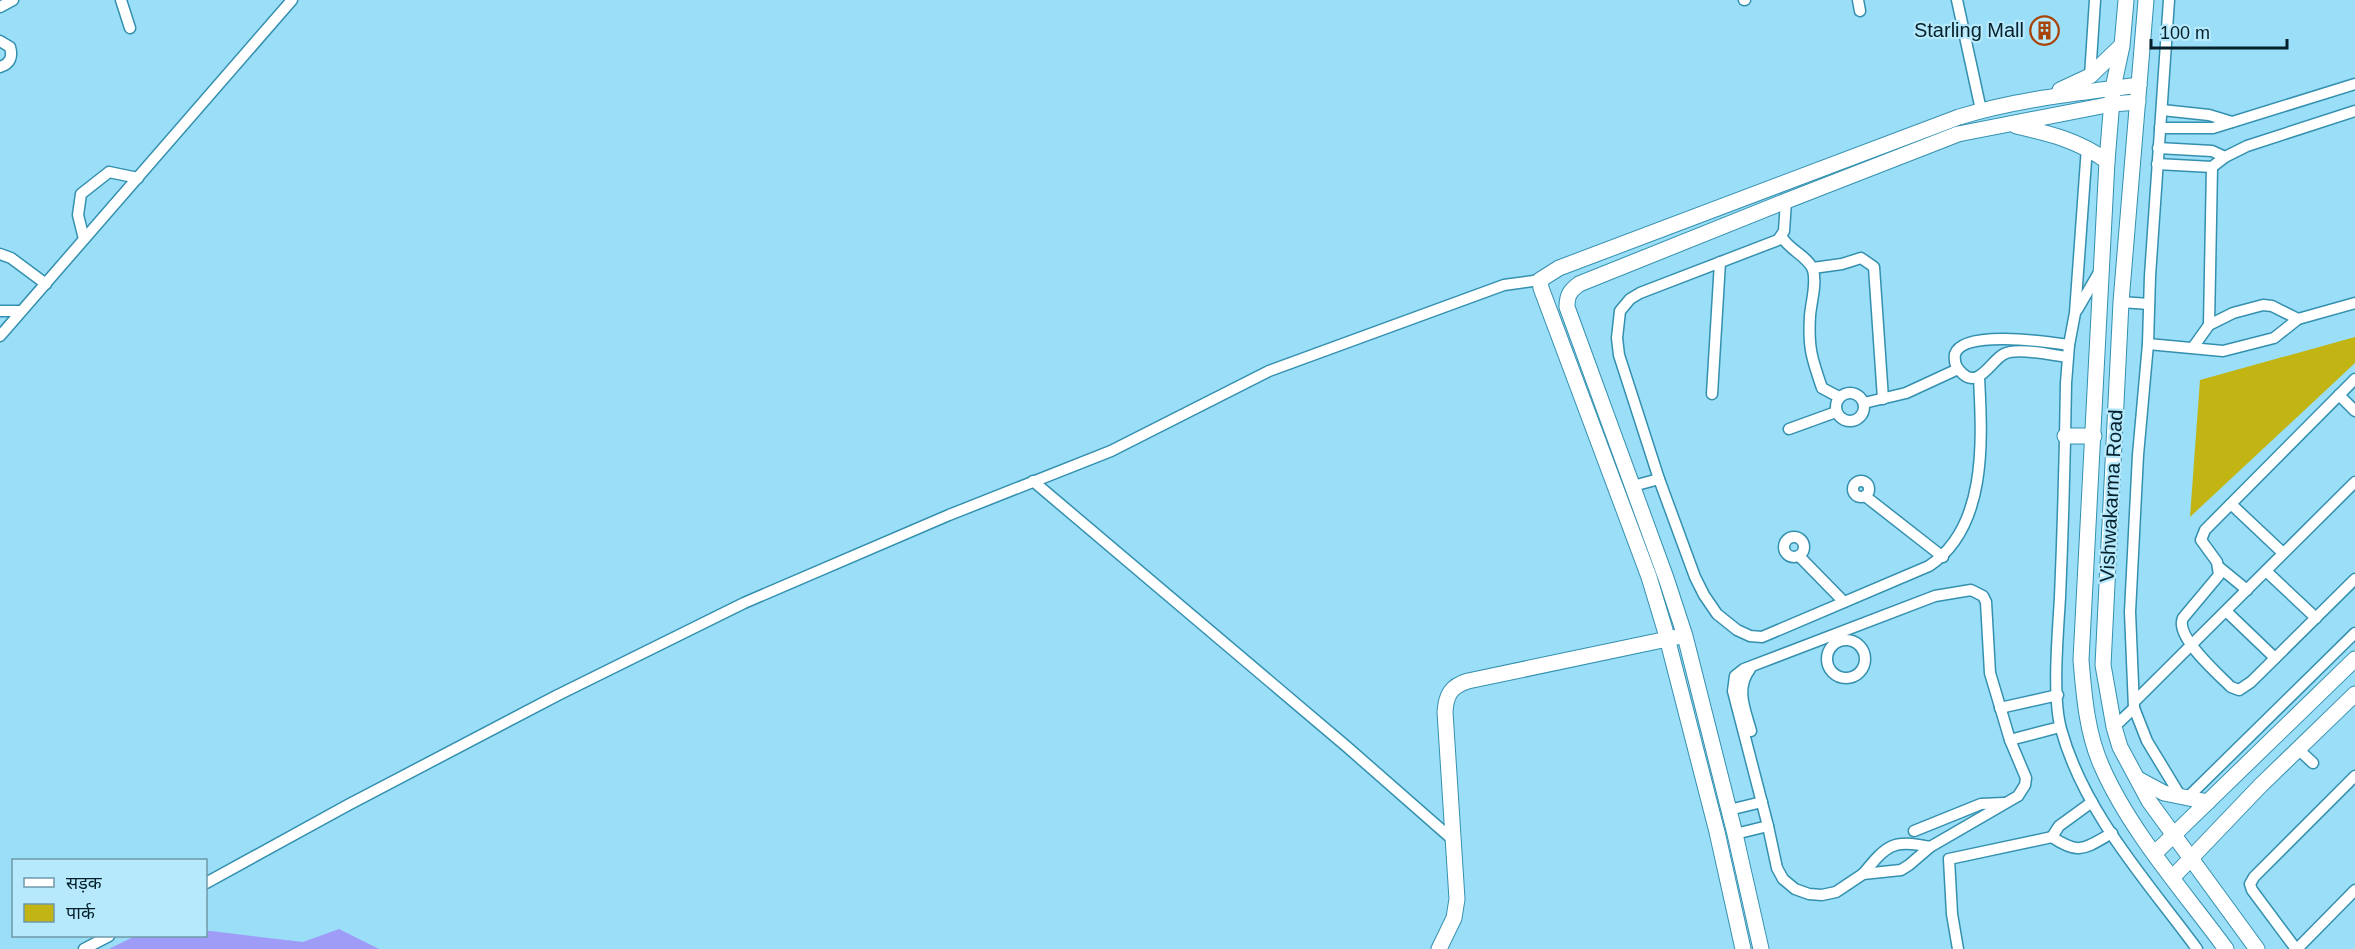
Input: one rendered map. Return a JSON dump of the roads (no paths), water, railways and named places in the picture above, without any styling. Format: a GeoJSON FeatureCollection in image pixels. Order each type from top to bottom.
{"type":"FeatureCollection","features":[{"type":"Feature","properties":{"kind":"street"},"geometry":{"type":"LineString","coordinates":[[0,7],[13,0]]}},
{"type":"Feature","properties":{"kind":"street"},"geometry":{"type":"LineString","coordinates":[[121,0],[130,28]]}},
{"type":"Feature","properties":{"kind":"street"},"geometry":{"type":"LineString","coordinates":[[0,336],[292,0]]}},
{"type":"Feature","properties":{"kind":"street"},"geometry":{"type":"LineString","coordinates":[[1957,0],[1981,110]]}},
{"type":"Feature","properties":{"kind":"street"},"geometry":{"type":"LineString","coordinates":[[2090,76],[2095,0]]}},
{"type":"Feature","properties":{"kind":"street","name":"Vishwakarma Road"},"geometry":{"type":"LineString","coordinates":[[2126,0],[2112,96],[2107,160],[2081,660],[2083,693],[2091,734],[2102,767],[2128,814],[2226,949]]}},
{"type":"Feature","properties":{"kind":"street","name":"Vishwakarma Road"},"geometry":{"type":"LineString","coordinates":[[2146,0],[2121,302],[2103,665],[2120,747],[2149,801],[2257,949]]}},
{"type":"Feature","properties":{"kind":"street"},"geometry":{"type":"LineString","coordinates":[[2169,0],[2157,164],[2148,344],[2138,455],[2130,612],[2134,705],[2147,741],[2184,798]]}},
{"type":"Feature","properties":{"kind":"street"},"geometry":{"type":"LineString","coordinates":[[0,41],[10,47],[11,56],[8,64],[0,68]]}},
{"type":"Feature","properties":{"kind":"street"},"geometry":{"type":"LineString","coordinates":[[2035,100],[2090,76],[2121,46]]}},
{"type":"Feature","properties":{"kind":"street"},"geometry":{"type":"LineString","coordinates":[[2160,128],[2205,129],[2355,84]]}},
{"type":"Feature","properties":{"kind":"street"},"geometry":{"type":"LineString","coordinates":[[1761,949],[1685,636],[1568,307],[1567,298],[1570,291],[1579,284],[1958,134],[2010,124],[2112,96],[2139,85]]}},
{"type":"Feature","properties":{"kind":"street"},"geometry":{"type":"LineString","coordinates":[[207,882],[348,805],[558,695],[744,603],[1033,481],[1111,451],[1147,435],[1269,371],[1504,285],[1540,280],[1559,268],[1981,110],[2035,100],[2112,96],[2138,102]]}},
{"type":"Feature","properties":{"kind":"street"},"geometry":{"type":"LineString","coordinates":[[2162,110],[2209,115],[2232,122]]}},
{"type":"Feature","properties":{"kind":"street"},"geometry":{"type":"LineString","coordinates":[[2157,164],[2212,167],[2225,157],[2247,146],[2355,111]]}},
{"type":"Feature","properties":{"kind":"street"},"geometry":{"type":"LineString","coordinates":[[2010,124],[2062,137],[2087,147],[2107,160]]}},
{"type":"Feature","properties":{"kind":"street"},"geometry":{"type":"LineString","coordinates":[[2087,147],[2075,313],[2067,357],[2058,695],[2060,728],[2074,767],[2092,802],[2112,834],[2197,949]]}},
{"type":"Feature","properties":{"kind":"street"},"geometry":{"type":"LineString","coordinates":[[2158,148],[2212,151],[2225,157]]}},
{"type":"Feature","properties":{"kind":"street"},"geometry":{"type":"LineString","coordinates":[[2209,325],[2212,167]]}},
{"type":"Feature","properties":{"kind":"street"},"geometry":{"type":"LineString","coordinates":[[84,239],[78,215],[81,194],[109,172],[138,178]]}},
{"type":"Feature","properties":{"kind":"street"},"geometry":{"type":"LineString","coordinates":[[1786,201],[1782,237],[1786,245],[1808,261],[1813,268],[1815,279],[1810,316],[1809,352],[1822,388],[1839,397],[1853,393],[1858,395],[1864,404],[1861,416],[1854,422],[1844,421],[1836,412],[1835,406],[1839,397]]}},
{"type":"Feature","properties":{"kind":"street"},"geometry":{"type":"LineString","coordinates":[[1782,237],[1640,293],[1630,299],[1620,311],[1617,338],[1619,355],[1659,479],[1695,577],[1718,614],[1737,630],[1750,636],[1762,637],[1929,566],[1943,557],[1964,524],[1979,481],[1981,426],[1979,377]]}},
{"type":"Feature","properties":{"kind":"street"},"geometry":{"type":"LineString","coordinates":[[0,254],[11,258],[46,284]]}},
{"type":"Feature","properties":{"kind":"street"},"geometry":{"type":"LineString","coordinates":[[1813,268],[1842,264],[1860,258],[1874,267],[1883,399]]}},
{"type":"Feature","properties":{"kind":"street"},"geometry":{"type":"LineString","coordinates":[[1712,394],[1720,262]]}},
{"type":"Feature","properties":{"kind":"street"},"geometry":{"type":"LineString","coordinates":[[2075,313],[2101,268]]}},
{"type":"Feature","properties":{"kind":"street"},"geometry":{"type":"LineString","coordinates":[[1540,280],[1541,288],[1649,577],[1659,641],[1717,832],[1743,949]]}},
{"type":"Feature","properties":{"kind":"street"},"geometry":{"type":"LineString","coordinates":[[2121,302],[2149,304]]}},
{"type":"Feature","properties":{"kind":"street"},"geometry":{"type":"LineString","coordinates":[[2148,344],[2194,346],[2223,351],[2235,349],[2274,338],[2298,319],[2355,303]]}},
{"type":"Feature","properties":{"kind":"street"},"geometry":{"type":"LineString","coordinates":[[2194,346],[2209,325],[2233,313],[2262,305],[2281,309],[2298,319]]}},
{"type":"Feature","properties":{"kind":"street"},"geometry":{"type":"LineString","coordinates":[[0,311],[21,311]]}},
{"type":"Feature","properties":{"kind":"street"},"geometry":{"type":"LineString","coordinates":[[2067,357],[2009,352],[1998,358],[1987,372],[1979,377],[1963,374],[1955,363],[1955,355],[1959,347],[1973,341],[2014,339],[2069,345]]}},
{"type":"Feature","properties":{"kind":"street"},"geometry":{"type":"LineString","coordinates":[[1864,404],[1906,393],[1958,369]]}},
{"type":"Feature","properties":{"kind":"street"},"geometry":{"type":"LineString","coordinates":[[2247,590],[2219,567],[2201,540],[2205,530],[2355,380]]}},
{"type":"Feature","properties":{"kind":"street"},"geometry":{"type":"LineString","coordinates":[[2339,395],[2355,411]]}},
{"type":"Feature","properties":{"kind":"street"},"geometry":{"type":"LineString","coordinates":[[1789,429],[1836,412]]}},
{"type":"Feature","properties":{"kind":"street"},"geometry":{"type":"LineString","coordinates":[[2065,436],[2094,436]]}},
{"type":"Feature","properties":{"kind":"street"},"geometry":{"type":"LineString","coordinates":[[1633,486],[1659,479]]}},
{"type":"Feature","properties":{"kind":"street"},"geometry":{"type":"LineString","coordinates":[[1033,481],[1350,749],[1452,839]]}},
{"type":"Feature","properties":{"kind":"street"},"geometry":{"type":"LineString","coordinates":[[2114,726],[2283,553],[2354,487]]}},
{"type":"Feature","properties":{"kind":"street"},"geometry":{"type":"LineString","coordinates":[[1865,496],[1943,557]]}},
{"type":"Feature","properties":{"kind":"street"},"geometry":{"type":"LineString","coordinates":[[2231,504],[2283,553]]}},
{"type":"Feature","properties":{"kind":"street"},"geometry":{"type":"LineString","coordinates":[[1799,556],[1844,602]]}},
{"type":"Feature","properties":{"kind":"street"},"geometry":{"type":"LineString","coordinates":[[2219,567],[2216,580],[2180,623],[2191,645],[2231,687],[2239,690],[2251,682],[2355,579]]}},
{"type":"Feature","properties":{"kind":"street"},"geometry":{"type":"LineString","coordinates":[[2266,571],[2316,618]]}},
{"type":"Feature","properties":{"kind":"street"},"geometry":{"type":"LineString","coordinates":[[1850,634],[1865,656],[1860,671],[1851,677],[1840,677],[1831,672],[1827,657],[1831,647],[1850,634],[1935,597],[1971,590],[1983,596],[1986,602],[1990,673],[2010,740],[2026,778],[2025,785],[2018,796],[1930,847],[1909,866],[1901,870],[1863,874]]}},
{"type":"Feature","properties":{"kind":"street"},"geometry":{"type":"LineString","coordinates":[[2226,611],[2275,658]]}},
{"type":"Feature","properties":{"kind":"street"},"geometry":{"type":"LineString","coordinates":[[2184,798],[2355,633]]}},
{"type":"Feature","properties":{"kind":"street"},"geometry":{"type":"LineString","coordinates":[[1850,634],[1821,640],[1752,666],[1735,676],[1732,683],[1777,868],[1784,879],[1795,889],[1809,894],[1822,895],[1836,892],[1863,874],[1885,850],[1899,843],[1908,842],[1930,847]]}},
{"type":"Feature","properties":{"kind":"street"},"geometry":{"type":"LineString","coordinates":[[1439,949],[1454,918],[1457,898],[1445,712],[1449,691],[1458,684],[1468,681],[1685,636]]}},
{"type":"Feature","properties":{"kind":"street"},"geometry":{"type":"LineString","coordinates":[[1821,640],[1831,647]]}},
{"type":"Feature","properties":{"kind":"street"},"geometry":{"type":"LineString","coordinates":[[2155,853],[2355,659]]}},
{"type":"Feature","properties":{"kind":"street"},"geometry":{"type":"LineString","coordinates":[[1751,731],[1741,695],[1741,684],[1752,666]]}},
{"type":"Feature","properties":{"kind":"street"},"geometry":{"type":"LineString","coordinates":[[2173,877],[2260,786],[2355,694]]}},
{"type":"Feature","properties":{"kind":"street"},"geometry":{"type":"LineString","coordinates":[[2000,708],[2058,695]]}},
{"type":"Feature","properties":{"kind":"street"},"geometry":{"type":"LineString","coordinates":[[2010,740],[2060,728]]}},
{"type":"Feature","properties":{"kind":"street"},"geometry":{"type":"LineString","coordinates":[[2299,750],[2313,763]]}},
{"type":"Feature","properties":{"kind":"street"},"geometry":{"type":"LineString","coordinates":[[2355,776],[2254,877],[2250,884],[2252,890],[2296,949],[2355,890]]}},
{"type":"Feature","properties":{"kind":"street"},"geometry":{"type":"LineString","coordinates":[[2138,779],[2164,793],[2208,802]]}},
{"type":"Feature","properties":{"kind":"street"},"geometry":{"type":"LineString","coordinates":[[1729,810],[1762,802]]}},
{"type":"Feature","properties":{"kind":"street"},"geometry":{"type":"LineString","coordinates":[[1914,831],[1981,804],[2007,802]]}},
{"type":"Feature","properties":{"kind":"street"},"geometry":{"type":"LineString","coordinates":[[1958,949],[1953,927],[1950,859],[2052,837],[2059,826],[2092,802]]}},
{"type":"Feature","properties":{"kind":"street"},"geometry":{"type":"LineString","coordinates":[[1734,834],[1768,826]]}},
{"type":"Feature","properties":{"kind":"street"},"geometry":{"type":"LineString","coordinates":[[2052,837],[2065,846],[2082,850],[2112,834]]}},
{"type":"Feature","properties":{"kind":"street"},"geometry":{"type":"LineString","coordinates":[[84,949],[107,937]]}},
{"type":"Feature","properties":{"kind":"place","name":"Starling Mall"},"geometry":{"type":"Point","coordinates":[2045,30]}}]}
